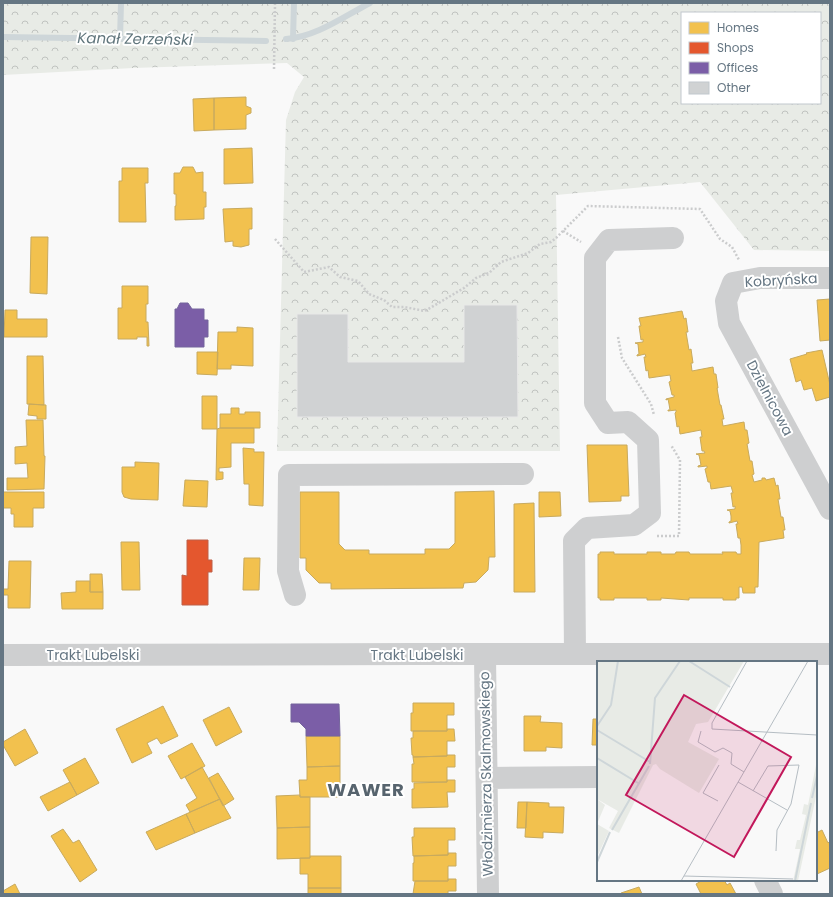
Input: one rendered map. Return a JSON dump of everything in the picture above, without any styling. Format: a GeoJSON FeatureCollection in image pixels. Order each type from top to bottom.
{"type":"FeatureCollection","features":[{"type":"Feature","properties":{"kind":"street"},"geometry":{"type":"LineString","coordinates":[[575,653],[574,541],[587,528],[634,525],[650,512],[648,440],[628,422],[608,423],[595,403],[595,258],[609,240],[673,238]]}},
{"type":"Feature","properties":{"kind":"street","name":"Kobryńska"},"geometry":{"type":"LineString","coordinates":[[741,282],[760,278],[830,278]]}},
{"type":"Feature","properties":{"kind":"street","name":"Dzielnicowa"},"geometry":{"type":"LineString","coordinates":[[741,282],[726,301],[729,323],[830,509]]}},
{"type":"Feature","properties":{"kind":"street"},"geometry":{"type":"LineString","coordinates":[[295,595],[288,571],[289,475],[523,474]]}},
{"type":"Feature","properties":{"kind":"street","name":"Trakt Lubelski"},"geometry":{"type":"LineString","coordinates":[[3,655],[485,655],[575,653],[830,654]]}},
{"type":"Feature","properties":{"kind":"street","name":"Włodzimierza Skalmowskiego"},"geometry":{"type":"LineString","coordinates":[[485,655],[488,894]]}},
{"type":"Feature","properties":{"kind":"street"},"geometry":{"type":"LineString","coordinates":[[487,778],[597,777]]}},
{"type":"Feature","properties":{"kind":"street"},"geometry":{"type":"LineString","coordinates":[[766,881],[772,894]]}},
{"type":"Feature","properties":{"kind":"path"},"geometry":{"type":"LineString","coordinates":[[274,69],[275,3]]}},
{"type":"Feature","properties":{"kind":"path"},"geometry":{"type":"LineString","coordinates":[[275,239],[304,272],[329,267],[340,277],[358,281],[368,294],[384,300],[392,307],[404,307],[425,311],[464,288],[476,278],[489,272],[501,262],[528,253],[540,244],[551,242],[588,206],[700,209],[720,239],[732,247],[741,282]]}},
{"type":"Feature","properties":{"kind":"path"},"geometry":{"type":"LineString","coordinates":[[563,231],[573,236]]}},
{"type":"Feature","properties":{"kind":"green space"},"geometry":{"type":"Polygon","coordinates":[[[3,3],[830,3],[830,251],[754,250],[700,182],[556,195],[560,451],[277,451],[286,120],[295,92],[304,77],[287,63],[133,68],[3,75],[3,3]]]}},
{"type":"Feature","properties":{"kind":"building: Homes"},"geometry":{"type":"Polygon","coordinates":[[[246,97],[246,106],[251,108],[251,113],[246,115],[246,129],[214,130],[214,98],[246,97]]]}},
{"type":"Feature","properties":{"kind":"building: Homes"},"geometry":{"type":"Polygon","coordinates":[[[214,98],[214,130],[194,131],[193,99],[214,98]]]}},
{"type":"Feature","properties":{"kind":"building: Homes"},"geometry":{"type":"Polygon","coordinates":[[[252,148],[253,183],[224,184],[224,149],[252,148]]]}},
{"type":"Feature","properties":{"kind":"building: Homes"},"geometry":{"type":"Polygon","coordinates":[[[183,167],[193,167],[196,173],[203,172],[203,192],[206,192],[204,219],[175,220],[176,194],[174,194],[174,173],[180,173],[183,167]]]}},
{"type":"Feature","properties":{"kind":"building: Homes"},"geometry":{"type":"Polygon","coordinates":[[[122,168],[148,168],[148,183],[145,183],[146,222],[119,222],[119,181],[122,181],[122,168]]]}},
{"type":"Feature","properties":{"kind":"building: Homes"},"geometry":{"type":"Polygon","coordinates":[[[252,208],[252,229],[249,229],[249,245],[241,247],[233,246],[233,241],[225,242],[223,209],[252,208]]]}},
{"type":"Feature","properties":{"kind":"building: Homes"},"geometry":{"type":"Polygon","coordinates":[[[31,237],[48,237],[47,294],[30,293],[31,237]]]}},
{"type":"Feature","properties":{"kind":"building: Homes"},"geometry":{"type":"Polygon","coordinates":[[[122,286],[148,286],[146,322],[148,322],[149,346],[147,346],[147,337],[137,337],[137,339],[118,339],[118,308],[122,308],[122,286]]]}},
{"type":"Feature","properties":{"kind":"building: Homes"},"geometry":{"type":"Polygon","coordinates":[[[830,299],[830,340],[820,341],[817,300],[830,299]]]}},
{"type":"Feature","properties":{"kind":"building: Homes"},"geometry":{"type":"Polygon","coordinates":[[[5,310],[17,310],[17,319],[47,319],[47,337],[4,337],[5,310]]]}},
{"type":"Feature","properties":{"kind":"building: Homes"},"geometry":{"type":"Polygon","coordinates":[[[682,311],[684,319],[686,318],[688,332],[686,332],[693,363],[691,363],[692,371],[713,367],[714,374],[716,374],[720,405],[724,419],[722,419],[723,426],[744,422],[745,430],[747,430],[749,443],[747,444],[750,461],[752,461],[754,474],[752,475],[754,482],[762,480],[762,478],[765,478],[766,480],[774,478],[776,486],[778,485],[780,499],[778,499],[785,530],[783,530],[784,538],[759,542],[758,587],[755,587],[755,593],[743,593],[742,587],[739,587],[739,598],[736,598],[736,600],[723,600],[723,598],[689,598],[689,600],[661,598],[661,600],[647,600],[647,598],[614,598],[614,600],[600,600],[600,598],[598,598],[598,554],[600,554],[600,552],[614,552],[614,554],[647,554],[647,552],[661,552],[661,554],[675,554],[676,552],[689,552],[690,554],[723,554],[722,552],[736,552],[737,554],[741,554],[740,538],[738,538],[736,524],[738,524],[737,521],[729,523],[731,521],[731,516],[730,511],[727,510],[735,509],[735,506],[733,507],[731,493],[733,493],[731,486],[711,489],[705,469],[707,466],[698,467],[701,465],[699,455],[696,454],[705,453],[702,451],[700,437],[702,437],[701,430],[680,434],[679,426],[677,427],[676,410],[668,411],[670,410],[668,399],[666,400],[666,399],[674,397],[674,395],[672,395],[669,382],[671,381],[670,375],[649,378],[648,370],[646,371],[645,354],[637,356],[639,354],[638,344],[635,343],[643,342],[643,339],[641,340],[639,326],[641,326],[639,318],[682,311]]]}},
{"type":"Feature","properties":{"kind":"building: Homes"},"geometry":{"type":"Polygon","coordinates":[[[237,327],[253,328],[253,366],[231,365],[231,369],[217,369],[218,332],[237,332],[237,327]]]}},
{"type":"Feature","properties":{"kind":"building: Homes"},"geometry":{"type":"Polygon","coordinates":[[[822,350],[830,385],[830,397],[816,401],[812,388],[804,390],[801,380],[796,382],[790,359],[807,354],[806,353],[822,350]]]}},
{"type":"Feature","properties":{"kind":"building: Homes"},"geometry":{"type":"Polygon","coordinates":[[[197,352],[218,352],[217,375],[197,374],[197,352]]]}},
{"type":"Feature","properties":{"kind":"building: Homes"},"geometry":{"type":"Polygon","coordinates":[[[27,356],[43,356],[44,405],[27,404],[27,356]]]}},
{"type":"Feature","properties":{"kind":"building: Homes"},"geometry":{"type":"Polygon","coordinates":[[[202,396],[217,396],[217,429],[202,429],[202,396]]]}},
{"type":"Feature","properties":{"kind":"building: Homes"},"geometry":{"type":"Polygon","coordinates":[[[29,404],[46,405],[46,419],[37,419],[37,416],[28,415],[29,404]]]}},
{"type":"Feature","properties":{"kind":"building: Homes"},"geometry":{"type":"Polygon","coordinates":[[[231,408],[239,408],[239,414],[245,414],[245,412],[260,412],[260,428],[220,428],[220,414],[231,414],[231,408]]]}},
{"type":"Feature","properties":{"kind":"building: Homes"},"geometry":{"type":"Polygon","coordinates":[[[26,420],[43,420],[45,456],[44,489],[7,490],[7,478],[28,478],[27,463],[15,464],[15,447],[27,446],[26,420]]]}},
{"type":"Feature","properties":{"kind":"building: Homes"},"geometry":{"type":"Polygon","coordinates":[[[254,428],[254,443],[231,443],[231,467],[219,468],[219,472],[223,472],[223,479],[216,480],[217,429],[254,428]]]}},
{"type":"Feature","properties":{"kind":"building: Homes"},"geometry":{"type":"Polygon","coordinates":[[[587,445],[627,445],[629,496],[621,496],[621,501],[589,502],[587,445]]]}},
{"type":"Feature","properties":{"kind":"building: Homes"},"geometry":{"type":"Polygon","coordinates":[[[243,448],[254,449],[254,452],[264,452],[263,506],[249,505],[249,484],[244,484],[243,448]]]}},
{"type":"Feature","properties":{"kind":"building: Homes"},"geometry":{"type":"Polygon","coordinates":[[[135,462],[159,463],[158,500],[131,499],[124,497],[122,492],[122,467],[135,467],[135,462]]]}},
{"type":"Feature","properties":{"kind":"building: Homes"},"geometry":{"type":"Polygon","coordinates":[[[185,480],[208,481],[207,507],[183,506],[185,480]]]}},
{"type":"Feature","properties":{"kind":"building: Homes"},"geometry":{"type":"Polygon","coordinates":[[[494,491],[495,557],[489,557],[488,570],[476,582],[464,583],[463,588],[331,589],[331,583],[319,583],[306,570],[306,558],[300,558],[300,492],[339,492],[339,544],[345,550],[369,550],[369,554],[425,554],[425,549],[449,549],[455,543],[455,492],[494,491]]]}},
{"type":"Feature","properties":{"kind":"building: Homes"},"geometry":{"type":"Polygon","coordinates":[[[3,492],[44,492],[44,508],[33,508],[33,527],[14,527],[14,514],[11,514],[11,508],[3,508],[3,492]]]}},
{"type":"Feature","properties":{"kind":"building: Homes"},"geometry":{"type":"Polygon","coordinates":[[[539,492],[560,492],[561,516],[539,517],[539,492]]]}},
{"type":"Feature","properties":{"kind":"building: Homes"},"geometry":{"type":"Polygon","coordinates":[[[534,503],[535,592],[514,592],[514,504],[534,503]]]}},
{"type":"Feature","properties":{"kind":"building: Homes"},"geometry":{"type":"Polygon","coordinates":[[[121,542],[139,542],[140,590],[122,590],[121,542]]]}},
{"type":"Feature","properties":{"kind":"building: Homes"},"geometry":{"type":"Polygon","coordinates":[[[244,558],[260,558],[259,590],[243,590],[244,558]]]}},
{"type":"Feature","properties":{"kind":"building: Homes"},"geometry":{"type":"Polygon","coordinates":[[[9,561],[31,561],[30,608],[8,608],[8,595],[3,595],[3,589],[8,589],[9,561]]]}},
{"type":"Feature","properties":{"kind":"building: Homes"},"geometry":{"type":"Polygon","coordinates":[[[90,574],[102,574],[103,592],[90,592],[90,574]]]}},
{"type":"Feature","properties":{"kind":"building: Homes"},"geometry":{"type":"Polygon","coordinates":[[[76,581],[90,581],[90,592],[103,592],[103,609],[62,609],[61,593],[76,592],[76,581]]]}},
{"type":"Feature","properties":{"kind":"building: Homes"},"geometry":{"type":"Polygon","coordinates":[[[413,703],[454,703],[454,715],[447,715],[447,731],[411,731],[411,713],[413,713],[413,703]]]}},
{"type":"Feature","properties":{"kind":"building: Homes"},"geometry":{"type":"Polygon","coordinates":[[[163,706],[178,736],[161,744],[157,738],[147,743],[152,753],[132,763],[116,729],[163,706]]]}},
{"type":"Feature","properties":{"kind":"building: Homes"},"geometry":{"type":"Polygon","coordinates":[[[229,707],[242,732],[216,746],[203,720],[229,707]]]}},
{"type":"Feature","properties":{"kind":"building: Homes"},"geometry":{"type":"Polygon","coordinates":[[[524,716],[541,716],[540,722],[562,723],[562,748],[546,747],[546,751],[524,751],[524,716]]]}},
{"type":"Feature","properties":{"kind":"building: Homes"},"geometry":{"type":"Polygon","coordinates":[[[593,719],[597,719],[597,745],[592,745],[593,719]]]}},
{"type":"Feature","properties":{"kind":"building: Homes"},"geometry":{"type":"Polygon","coordinates":[[[25,729],[38,753],[15,766],[3,745],[3,742],[25,729]]]}},
{"type":"Feature","properties":{"kind":"building: Homes"},"geometry":{"type":"Polygon","coordinates":[[[447,729],[454,729],[455,741],[447,741],[447,756],[413,757],[411,738],[413,738],[413,731],[447,731],[447,729]]]}},
{"type":"Feature","properties":{"kind":"building: Homes"},"geometry":{"type":"Polygon","coordinates":[[[306,736],[340,736],[340,766],[307,767],[306,736]]]}},
{"type":"Feature","properties":{"kind":"building: Homes"},"geometry":{"type":"Polygon","coordinates":[[[192,743],[205,766],[181,779],[168,756],[192,743]]]}},
{"type":"Feature","properties":{"kind":"building: Homes"},"geometry":{"type":"Polygon","coordinates":[[[455,755],[455,767],[447,767],[447,782],[412,782],[412,764],[414,764],[413,757],[455,755]]]}},
{"type":"Feature","properties":{"kind":"building: Homes"},"geometry":{"type":"Polygon","coordinates":[[[85,758],[99,783],[77,795],[63,770],[85,758]]]}},
{"type":"Feature","properties":{"kind":"building: Homes"},"geometry":{"type":"Polygon","coordinates":[[[340,766],[340,797],[300,797],[299,780],[307,780],[307,767],[340,766]]]}},
{"type":"Feature","properties":{"kind":"building: Homes"},"geometry":{"type":"Polygon","coordinates":[[[202,767],[220,799],[190,812],[186,805],[197,798],[185,777],[202,767]]]}},
{"type":"Feature","properties":{"kind":"building: Homes"},"geometry":{"type":"Polygon","coordinates":[[[218,773],[234,799],[223,806],[209,778],[218,773]]]}},
{"type":"Feature","properties":{"kind":"building: Homes"},"geometry":{"type":"Polygon","coordinates":[[[447,780],[455,780],[455,792],[447,792],[448,807],[412,808],[412,789],[414,789],[414,783],[447,782],[447,780]]]}},
{"type":"Feature","properties":{"kind":"building: Homes"},"geometry":{"type":"Polygon","coordinates":[[[70,782],[77,795],[48,811],[40,797],[70,782]]]}},
{"type":"Feature","properties":{"kind":"building: Homes"},"geometry":{"type":"Polygon","coordinates":[[[300,795],[300,797],[310,797],[310,827],[277,828],[276,796],[300,795]]]}},
{"type":"Feature","properties":{"kind":"building: Homes"},"geometry":{"type":"Polygon","coordinates":[[[220,799],[231,818],[195,833],[186,814],[220,799]]]}},
{"type":"Feature","properties":{"kind":"building: Homes"},"geometry":{"type":"Polygon","coordinates":[[[518,802],[527,802],[526,828],[517,828],[518,802]]]}},
{"type":"Feature","properties":{"kind":"building: Homes"},"geometry":{"type":"Polygon","coordinates":[[[527,802],[549,803],[549,807],[564,807],[563,833],[543,832],[543,838],[525,837],[527,802]]]}},
{"type":"Feature","properties":{"kind":"building: Homes"},"geometry":{"type":"Polygon","coordinates":[[[186,814],[195,833],[156,850],[146,832],[186,814]]]}},
{"type":"Feature","properties":{"kind":"building: Homes"},"geometry":{"type":"Polygon","coordinates":[[[310,827],[310,858],[277,859],[277,828],[310,827]]]}},
{"type":"Feature","properties":{"kind":"building: Homes"},"geometry":{"type":"Polygon","coordinates":[[[414,828],[455,828],[455,840],[448,840],[448,855],[413,856],[412,837],[414,837],[414,828]]]}},
{"type":"Feature","properties":{"kind":"building: Homes"},"geometry":{"type":"Polygon","coordinates":[[[63,829],[73,843],[79,840],[97,870],[80,882],[51,836],[63,829]]]}},
{"type":"Feature","properties":{"kind":"building: Homes"},"geometry":{"type":"Polygon","coordinates":[[[822,830],[828,843],[830,841],[830,868],[817,874],[817,832],[822,830]]]}},
{"type":"Feature","properties":{"kind":"building: Homes"},"geometry":{"type":"Polygon","coordinates":[[[448,853],[456,853],[456,866],[448,866],[448,881],[413,881],[414,856],[448,855],[448,853]]]}},
{"type":"Feature","properties":{"kind":"building: Homes"},"geometry":{"type":"Polygon","coordinates":[[[310,856],[341,856],[341,888],[308,888],[308,874],[300,874],[300,858],[310,858],[310,856]]]}},
{"type":"Feature","properties":{"kind":"building: Homes"},"geometry":{"type":"Polygon","coordinates":[[[448,879],[456,879],[456,891],[448,891],[448,894],[413,894],[415,881],[448,881],[448,879]]]}},
{"type":"Feature","properties":{"kind":"building: Homes"},"geometry":{"type":"Polygon","coordinates":[[[701,881],[725,881],[727,885],[730,883],[736,894],[701,894],[696,884],[701,881]]]}},
{"type":"Feature","properties":{"kind":"building: Homes"},"geometry":{"type":"Polygon","coordinates":[[[15,884],[20,894],[3,894],[3,891],[15,884]]]}},
{"type":"Feature","properties":{"kind":"building: Homes"},"geometry":{"type":"Polygon","coordinates":[[[639,887],[642,894],[621,894],[621,893],[639,887]]]}},
{"type":"Feature","properties":{"kind":"building: Homes"},"geometry":{"type":"Polygon","coordinates":[[[308,888],[341,888],[341,894],[308,894],[308,888]]]}},
{"type":"Feature","properties":{"kind":"building: Shops"},"geometry":{"type":"Polygon","coordinates":[[[187,540],[208,540],[208,560],[212,560],[212,572],[208,572],[208,605],[182,605],[182,575],[187,576],[187,540]]]}},
{"type":"Feature","properties":{"kind":"building: Offices"},"geometry":{"type":"Polygon","coordinates":[[[180,303],[188,303],[192,309],[204,309],[204,320],[208,320],[208,337],[204,337],[204,347],[175,347],[175,309],[177,309],[180,303]]]}},
{"type":"Feature","properties":{"kind":"building: Offices"},"geometry":{"type":"Polygon","coordinates":[[[291,704],[339,704],[340,736],[306,736],[306,729],[299,722],[291,722],[291,704]]]}},
{"type":"Feature","properties":{"kind":"building: Other"},"geometry":{"type":"Polygon","coordinates":[[[464,305],[517,305],[518,417],[297,417],[297,314],[348,314],[348,362],[464,362],[464,305]]]}},
{"type":"Feature","properties":{"kind":"waterway"},"geometry":{"type":"LineString","coordinates":[[120,39],[121,3]]}},
{"type":"Feature","properties":{"kind":"waterway"},"geometry":{"type":"LineString","coordinates":[[293,39],[294,3]]}},
{"type":"Feature","properties":{"kind":"waterway","name":"Kanał Zerzeński"},"geometry":{"type":"LineString","coordinates":[[286,39],[319,30],[370,3]]}},
{"type":"Feature","properties":{"kind":"waterway","name":"Kanał Zerzeński"},"geometry":{"type":"LineString","coordinates":[[3,37],[266,41]]}},
{"type":"Feature","properties":{"kind":"district","name":"WAWER"},"geometry":{"type":"Point","coordinates":[366,790]}}]}
